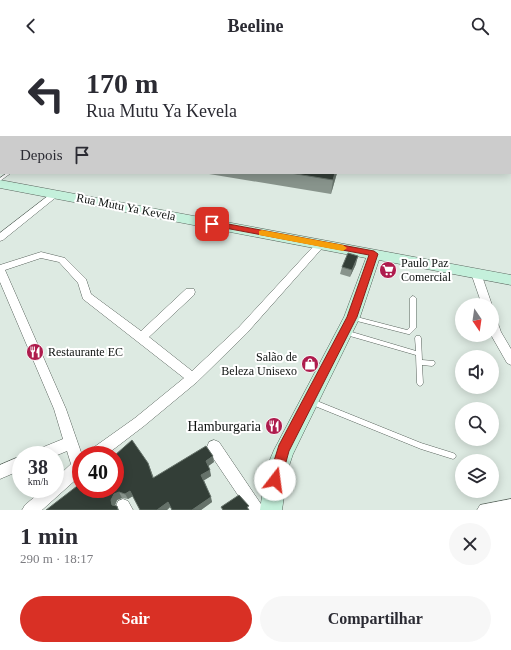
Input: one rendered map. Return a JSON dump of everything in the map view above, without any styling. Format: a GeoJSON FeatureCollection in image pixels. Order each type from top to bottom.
{"type":"FeatureCollection","features":[{"type":"Feature","properties":{"kind":"main road","name":"Rua Mutu Ya Kevela"},"geometry":{"type":"LineString","coordinates":[[3,182],[56,194],[511,280]]}},
{"type":"Feature","properties":{"kind":"main road"},"geometry":{"type":"LineString","coordinates":[[271,510],[277,469],[284,450],[348,325],[374,254]]}},
{"type":"Feature","properties":{"kind":"street"},"geometry":{"type":"LineString","coordinates":[[0,238],[56,194]]}},
{"type":"Feature","properties":{"kind":"street"},"geometry":{"type":"LineString","coordinates":[[108,446],[136,426],[193,378],[263,310],[321,244]]}},
{"type":"Feature","properties":{"kind":"street"},"geometry":{"type":"LineString","coordinates":[[72,446],[60,409],[0,269],[41,255],[62,260],[82,282],[87,296],[193,378]]}},
{"type":"Feature","properties":{"kind":"street"},"geometry":{"type":"LineString","coordinates":[[476,273],[485,298]]}},
{"type":"Feature","properties":{"kind":"street"},"geometry":{"type":"LineString","coordinates":[[142,338],[190,292]]}},
{"type":"Feature","properties":{"kind":"street"},"geometry":{"type":"LineString","coordinates":[[499,338],[511,360]]}},
{"type":"Feature","properties":{"kind":"street"},"geometry":{"type":"LineString","coordinates":[[64,446],[71,443]]}},
{"type":"Feature","properties":{"kind":"street"},"geometry":{"type":"LineString","coordinates":[[214,447],[257,510]]}},
{"type":"Feature","properties":{"kind":"street"},"geometry":{"type":"LineString","coordinates":[[0,472],[12,467]]}},
{"type":"Feature","properties":{"kind":"street"},"geometry":{"type":"LineString","coordinates":[[64,480],[72,473]]}},
{"type":"Feature","properties":{"kind":"street"},"geometry":{"type":"LineString","coordinates":[[30,510],[44,498]]}},
{"type":"Feature","properties":{"kind":"street"},"geometry":{"type":"LineString","coordinates":[[485,510],[511,506]]}},
{"type":"Feature","properties":{"kind":"lane"},"geometry":{"type":"LineString","coordinates":[[348,325],[408,332],[413,328],[413,298]]}},
{"type":"Feature","properties":{"kind":"lane"},"geometry":{"type":"LineString","coordinates":[[348,325],[419,354]]}},
{"type":"Feature","properties":{"kind":"lane"},"geometry":{"type":"LineString","coordinates":[[418,338],[420,383]]}},
{"type":"Feature","properties":{"kind":"lane"},"geometry":{"type":"LineString","coordinates":[[419,362],[432,363]]}},
{"type":"Feature","properties":{"kind":"lane"},"geometry":{"type":"LineString","coordinates":[[308,401],[421,446],[453,456]]}},
{"type":"Feature","properties":{"kind":"building"},"geometry":{"type":"Polygon","coordinates":[[[296,174],[335,174],[333,180],[296,174]]]}},
{"type":"Feature","properties":{"kind":"building"},"geometry":{"type":"Polygon","coordinates":[[[348,253],[358,256],[352,270],[342,267],[348,253]]]}},
{"type":"Feature","properties":{"kind":"building"},"geometry":{"type":"Polygon","coordinates":[[[132,440],[148,463],[153,478],[206,446],[213,456],[206,461],[210,470],[201,475],[211,497],[192,510],[172,510],[168,502],[157,510],[140,510],[130,491],[124,494],[124,447],[132,440]]]}},
{"type":"Feature","properties":{"kind":"building"},"geometry":{"type":"Polygon","coordinates":[[[72,490],[72,498],[112,498],[112,505],[117,506],[118,510],[46,510],[62,498],[64,498],[64,496],[72,490]]]}},
{"type":"Feature","properties":{"kind":"building"},"geometry":{"type":"Polygon","coordinates":[[[239,495],[249,506],[247,507],[249,510],[223,510],[221,507],[239,495]]]}},
{"type":"Feature","properties":{"kind":"slow traffic"},"geometry":{"type":"LineString","coordinates":[[262,233],[343,248]]}},
{"type":"Feature","properties":{"kind":"place","name":"Paulo Paz Comercial"},"geometry":{"type":"Point","coordinates":[388,270]}},
{"type":"Feature","properties":{"kind":"place","name":"Restaurante EC"},"geometry":{"type":"Point","coordinates":[35,352]}},
{"type":"Feature","properties":{"kind":"place","name":"Salão de Beleza Unisexo"},"geometry":{"type":"Point","coordinates":[310,364]}},
{"type":"Feature","properties":{"kind":"place","name":"Hamburgaria"},"geometry":{"type":"Point","coordinates":[274,426]}},
{"type":"Feature","properties":{"kind":"route"},"geometry":{"type":"LineString","coordinates":[[212,224],[374,254],[352,317],[284,450],[277,469],[275,480]]}}]}
